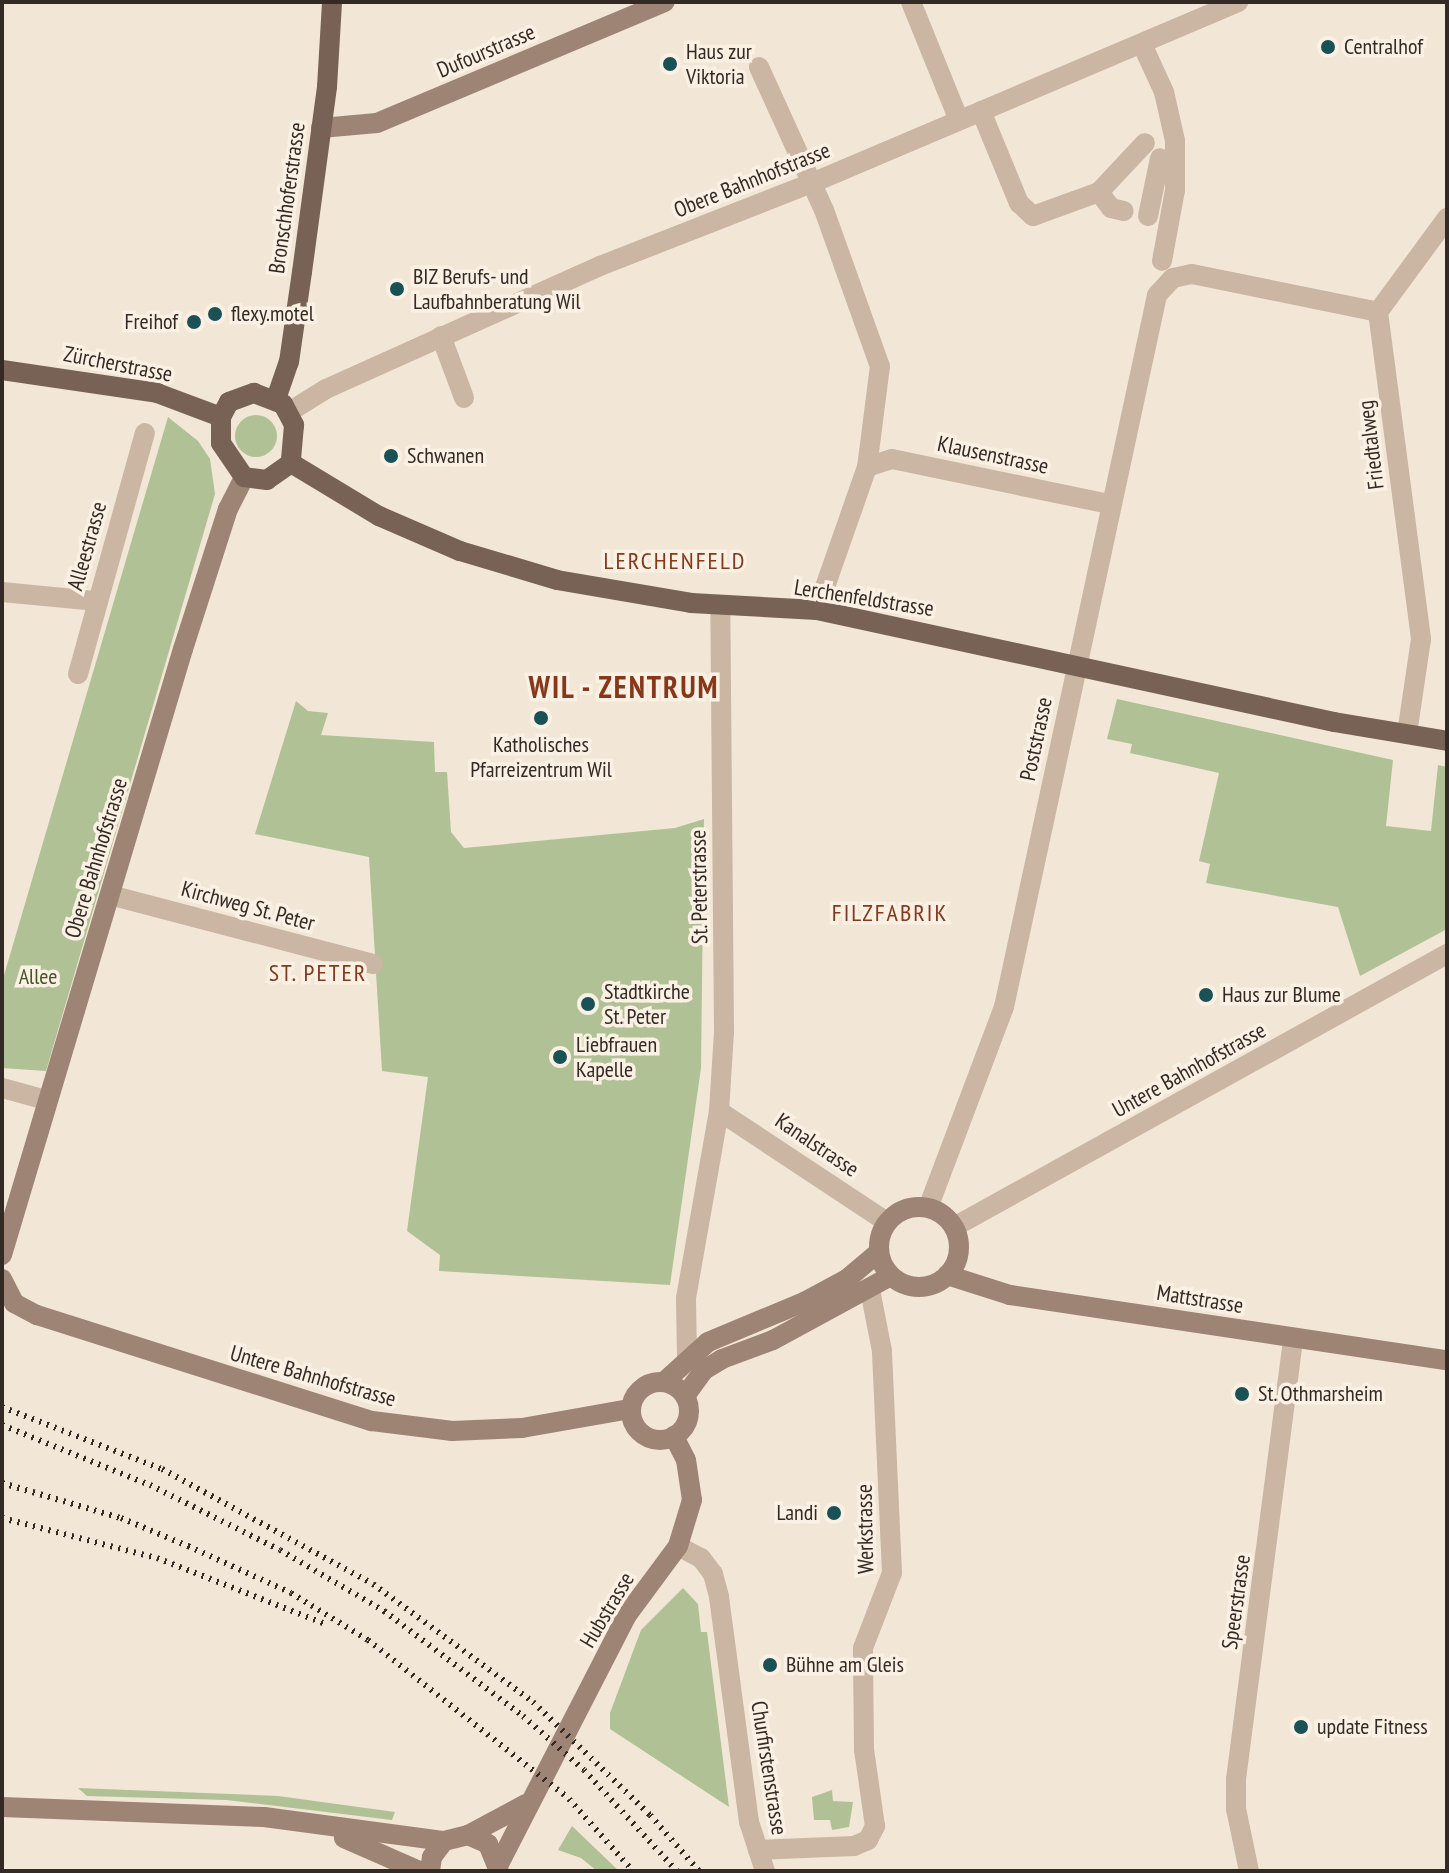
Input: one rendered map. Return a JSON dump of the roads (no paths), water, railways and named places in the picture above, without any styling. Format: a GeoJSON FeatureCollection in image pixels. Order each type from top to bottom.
{"type":"FeatureCollection","features":[{"type":"Feature","properties":{"kind":"main road","name":"Bronschhoferstrasse"},"geometry":{"type":"LineString","coordinates":[[283,406],[321,128],[332,2]]}},
{"type":"Feature","properties":{"kind":"main road","name":"Zürcherstrasse"},"geometry":{"type":"LineString","coordinates":[[2,370],[157,393],[221,417]]}},
{"type":"Feature","properties":{"kind":"main road"},"geometry":{"type":"LineString","coordinates":[[241,395],[283,406],[295,439],[291,463],[267,480],[244,477],[225,456],[221,417],[241,395]]}},
{"type":"Feature","properties":{"kind":"main road","name":"Lerchenfeldstrasse"},"geometry":{"type":"LineString","coordinates":[[291,463],[358,506],[497,564],[613,592],[720,605],[817,610],[1447,741]]}},
{"type":"Feature","properties":{"kind":"street","name":"Dufourstrasse"},"geometry":{"type":"LineString","coordinates":[[321,128],[377,123],[665,2]]}},
{"type":"Feature","properties":{"kind":"street"},"geometry":{"type":"LineString","coordinates":[[911,2],[959,120]]}},
{"type":"Feature","properties":{"kind":"street","name":"Obere Bahnhofstrasse"},"geometry":{"type":"LineString","coordinates":[[283,406],[600,266],[812,183],[1142,44],[1225,5]]}},
{"type":"Feature","properties":{"kind":"street","name":"Poststrasse"},"geometry":{"type":"LineString","coordinates":[[928,1208],[1004,1007],[1154,304],[1168,270],[1169,227],[1153,152],[1170,118],[1142,44]]}},
{"type":"Feature","properties":{"kind":"street"},"geometry":{"type":"LineString","coordinates":[[759,67],[812,183],[880,366],[867,467],[817,610]]}},
{"type":"Feature","properties":{"kind":"street"},"geometry":{"type":"LineString","coordinates":[[981,111],[1019,203],[1033,216],[1099,192],[1129,158],[1153,152]]}},
{"type":"Feature","properties":{"kind":"street"},"geometry":{"type":"LineString","coordinates":[[1138,214],[1153,152],[1170,118]]}},
{"type":"Feature","properties":{"kind":"street"},"geometry":{"type":"LineString","coordinates":[[1099,192],[1111,208],[1138,214],[1169,227]]}},
{"type":"Feature","properties":{"kind":"street"},"geometry":{"type":"LineString","coordinates":[[1168,270],[1378,312],[1447,218]]}},
{"type":"Feature","properties":{"kind":"street","name":"Friedtalweg"},"geometry":{"type":"LineString","coordinates":[[1378,312],[1421,665],[1407,734]]}},
{"type":"Feature","properties":{"kind":"street"},"geometry":{"type":"LineString","coordinates":[[441,336],[464,398]]}},
{"type":"Feature","properties":{"kind":"street","name":"Alleestrasse"},"geometry":{"type":"LineString","coordinates":[[78,674],[95,601],[145,433]]}},
{"type":"Feature","properties":{"kind":"street","name":"Klausenstrasse"},"geometry":{"type":"LineString","coordinates":[[867,467],[892,459],[1110,504]]}},
{"type":"Feature","properties":{"kind":"street","name":"Obere Bahnhofstrasse"},"geometry":{"type":"LineString","coordinates":[[2,1255],[183,649],[228,509],[244,477]]}},
{"type":"Feature","properties":{"kind":"street"},"geometry":{"type":"LineString","coordinates":[[2,592],[95,601]]}},
{"type":"Feature","properties":{"kind":"street","name":"St. Peterstrasse"},"geometry":{"type":"LineString","coordinates":[[687,1357],[686,1298],[719,1111],[724,1032],[720,605]]}},
{"type":"Feature","properties":{"kind":"street","name":"Kirchweg St. Peter"},"geometry":{"type":"LineString","coordinates":[[110,895],[373,964]]}},
{"type":"Feature","properties":{"kind":"street","name":"Untere Bahnhofstrasse"},"geometry":{"type":"LineString","coordinates":[[954,1227],[1447,954]]}},
{"type":"Feature","properties":{"kind":"street"},"geometry":{"type":"LineString","coordinates":[[2,1088],[46,1100]]}},
{"type":"Feature","properties":{"kind":"street","name":"Kanalstrasse"},"geometry":{"type":"LineString","coordinates":[[719,1111],[887,1222]]}},
{"type":"Feature","properties":{"kind":"street"},"geometry":{"type":"LineString","coordinates":[[879,1252],[891,1276],[926,1287],[947,1275],[958,1258],[954,1227],[928,1208],[906,1209],[887,1222],[879,1252],[815,1297],[708,1342],[687,1357],[664,1382],[643,1387],[630,1409],[643,1434],[655,1439],[674,1436],[687,1419],[685,1396],[704,1370],[722,1359],[773,1340],[891,1276]]}},
{"type":"Feature","properties":{"kind":"street","name":"Mattstrasse"},"geometry":{"type":"LineString","coordinates":[[947,1275],[1010,1295],[1447,1360]]}},
{"type":"Feature","properties":{"kind":"street","name":"Untere Bahnhofstrasse"},"geometry":{"type":"LineString","coordinates":[[2,1279],[14,1303],[37,1315],[372,1421],[452,1431],[522,1428],[630,1409]]}},
{"type":"Feature","properties":{"kind":"street","name":"Werkstrasse"},"geometry":{"type":"LineString","coordinates":[[758,1850],[854,1846],[868,1840],[875,1826],[864,1750],[863,1648],[892,1573],[882,1351],[870,1290]]}},
{"type":"Feature","properties":{"kind":"street","name":"Speerstrasse"},"geometry":{"type":"LineString","coordinates":[[1249,1871],[1236,1809],[1236,1779],[1293,1338]]}},
{"type":"Feature","properties":{"kind":"street"},"geometry":{"type":"LineString","coordinates":[[664,1382],[685,1396]]}},
{"type":"Feature","properties":{"kind":"street","name":"Hubstrasse"},"geometry":{"type":"LineString","coordinates":[[499,1867],[524,1820],[526,1804],[627,1615],[678,1546],[692,1500],[686,1460],[674,1436]]}},
{"type":"Feature","properties":{"kind":"street","name":"Churfirstenstrasse"},"geometry":{"type":"LineString","coordinates":[[678,1546],[701,1558],[716,1585],[758,1850],[765,1871]]}},
{"type":"Feature","properties":{"kind":"street"},"geometry":{"type":"LineString","coordinates":[[2,1807],[264,1817],[444,1841],[468,1835],[526,1804]]}},
{"type":"Feature","properties":{"kind":"street"},"geometry":{"type":"LineString","coordinates":[[315,1825],[419,1871]]}},
{"type":"Feature","properties":{"kind":"street"},"geometry":{"type":"LineString","coordinates":[[468,1835],[488,1844],[499,1867]]}},
{"type":"Feature","properties":{"kind":"street"},"geometry":{"type":"LineString","coordinates":[[430,1871],[432,1857],[444,1841]]}},
{"type":"Feature","properties":{"kind":"railway"},"geometry":{"type":"LineString","coordinates":[[2,1407],[162,1469],[373,1584],[533,1702],[650,1815],[699,1871]]}},
{"type":"Feature","properties":{"kind":"railway"},"geometry":{"type":"LineString","coordinates":[[2,1425],[150,1485],[280,1550],[384,1611],[523,1716],[584,1770],[677,1871]]}},
{"type":"Feature","properties":{"kind":"railway"},"geometry":{"type":"LineString","coordinates":[[2,1483],[121,1518],[188,1546],[291,1593],[368,1640],[569,1799],[633,1871]]}},
{"type":"Feature","properties":{"kind":"railway"},"geometry":{"type":"LineString","coordinates":[[2,1518],[157,1558],[325,1624]]}},
{"type":"Feature","properties":{"kind":"place","name":"Centralhof"},"geometry":{"type":"Point","coordinates":[1328,47]}},
{"type":"Feature","properties":{"kind":"place","name":"Haus zur Viktoria"},"geometry":{"type":"Point","coordinates":[670,64]}},
{"type":"Feature","properties":{"kind":"place","name":"BIZ Berufs- und Laufbahnberatung Wil"},"geometry":{"type":"Point","coordinates":[397,289]}},
{"type":"Feature","properties":{"kind":"place","name":"flexy.motel"},"geometry":{"type":"Point","coordinates":[215,314]}},
{"type":"Feature","properties":{"kind":"place","name":"Freihof"},"geometry":{"type":"Point","coordinates":[194,322]}},
{"type":"Feature","properties":{"kind":"place","name":"Schwanen"},"geometry":{"type":"Point","coordinates":[391,456]}},
{"type":"Feature","properties":{"kind":"place","name":"Katholisches Pfarreizentrum Wil"},"geometry":{"type":"Point","coordinates":[541,718]}},
{"type":"Feature","properties":{"kind":"place","name":"Haus zur Blume"},"geometry":{"type":"Point","coordinates":[1206,995]}},
{"type":"Feature","properties":{"kind":"place","name":"Stadtkirche St. Peter"},"geometry":{"type":"Point","coordinates":[588,1004]}},
{"type":"Feature","properties":{"kind":"place","name":"Liebfrauen Kapelle"},"geometry":{"type":"Point","coordinates":[560,1057]}},
{"type":"Feature","properties":{"kind":"place","name":"St. Othmarsheim"},"geometry":{"type":"Point","coordinates":[1242,1394]}},
{"type":"Feature","properties":{"kind":"place","name":"Landi"},"geometry":{"type":"Point","coordinates":[834,1513]}},
{"type":"Feature","properties":{"kind":"place","name":"Bühne am Gleis"},"geometry":{"type":"Point","coordinates":[770,1665]}},
{"type":"Feature","properties":{"kind":"place","name":"update Fitness"},"geometry":{"type":"Point","coordinates":[1301,1727]}},
{"type":"Feature","properties":{"kind":"district","name":"LERCHENFELD"},"geometry":{"type":"Point","coordinates":[675,561]}},
{"type":"Feature","properties":{"kind":"district","name":"WIL - ZENTRUM"},"geometry":{"type":"Point","coordinates":[624,687]}},
{"type":"Feature","properties":{"kind":"district","name":"FILZFABRIK"},"geometry":{"type":"Point","coordinates":[890,913]}},
{"type":"Feature","properties":{"kind":"district","name":"ST. PETER"},"geometry":{"type":"Point","coordinates":[318,973]}},
{"type":"Feature","properties":{"kind":"park label","name":"Allee"},"geometry":{"type":"Point","coordinates":[38,977]}}]}
